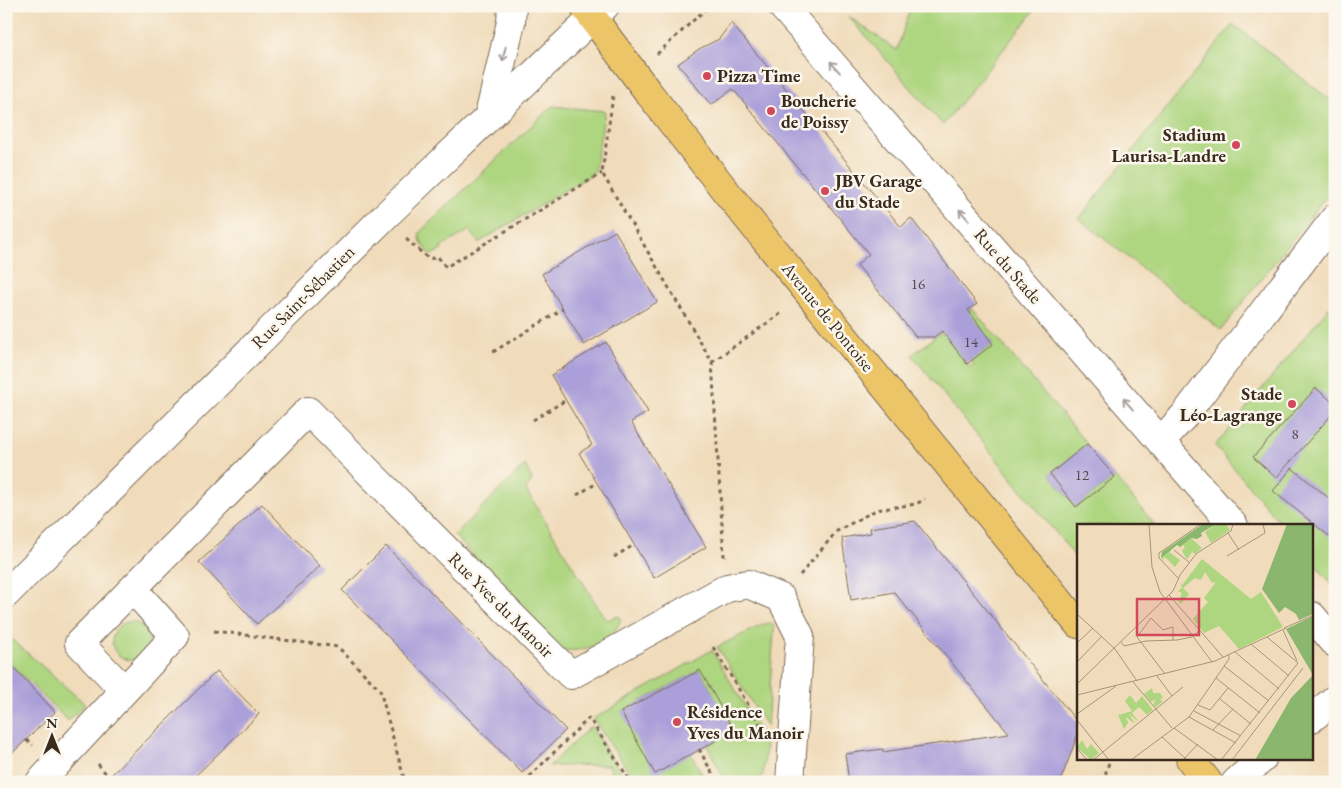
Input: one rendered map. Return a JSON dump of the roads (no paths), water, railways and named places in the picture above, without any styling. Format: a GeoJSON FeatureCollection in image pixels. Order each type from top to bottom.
{"type":"FeatureCollection","features":[{"type":"Feature","properties":{"kind":"main road","name":"Avenue de Pontoise"},"geometry":{"type":"LineString","coordinates":[[594,11],[728,194],[1077,623]]}},
{"type":"Feature","properties":{"kind":"main road"},"geometry":{"type":"LineString","coordinates":[[1191,760],[1208,782]]}},
{"type":"Feature","properties":{"kind":"street"},"geometry":{"type":"LineString","coordinates":[[489,116],[511,22],[512,6]]}},
{"type":"Feature","properties":{"kind":"street","name":"Rue du Stade"},"geometry":{"type":"LineString","coordinates":[[782,6],[1232,524]]}},
{"type":"Feature","properties":{"kind":"street","name":"Rue Saint-Sébastien"},"geometry":{"type":"LineString","coordinates":[[6,594],[383,218],[594,11]]}},
{"type":"Feature","properties":{"kind":"street"},"geometry":{"type":"LineString","coordinates":[[1160,441],[1183,417],[1335,218]]}},
{"type":"Feature","properties":{"kind":"street","name":"Rue Yves du Manoir"},"geometry":{"type":"LineString","coordinates":[[124,690],[79,643],[308,411],[571,675],[727,588],[748,584],[781,598],[800,636],[790,782]]}},
{"type":"Feature","properties":{"kind":"street"},"geometry":{"type":"LineString","coordinates":[[40,782],[175,636],[133,589]]}},
{"type":"Feature","properties":{"kind":"street"},"geometry":{"type":"LineString","coordinates":[[1314,618],[1335,643]]}},
{"type":"Feature","properties":{"kind":"street"},"geometry":{"type":"LineString","coordinates":[[1314,716],[1335,699]]}},
{"type":"Feature","properties":{"kind":"street"},"geometry":{"type":"LineString","coordinates":[[1236,782],[1261,760]]}},
{"type":"Feature","properties":{"kind":"place","name":"Pizza Time"},"geometry":{"type":"Point","coordinates":[707,76]}},
{"type":"Feature","properties":{"kind":"place","name":"Boucherie de Poissy"},"geometry":{"type":"Point","coordinates":[771,111]}},
{"type":"Feature","properties":{"kind":"place","name":"Stadium Laurisa-Landre"},"geometry":{"type":"Point","coordinates":[1236,145]}},
{"type":"Feature","properties":{"kind":"place","name":"JBV Garage du Stade"},"geometry":{"type":"Point","coordinates":[825,191]}},
{"type":"Feature","properties":{"kind":"place","name":"Stade Léo-Lagrange"},"geometry":{"type":"Point","coordinates":[1292,404]}},
{"type":"Feature","properties":{"kind":"place","name":"Résidence Yves du Manoir"},"geometry":{"type":"Point","coordinates":[677,722]}}]}
